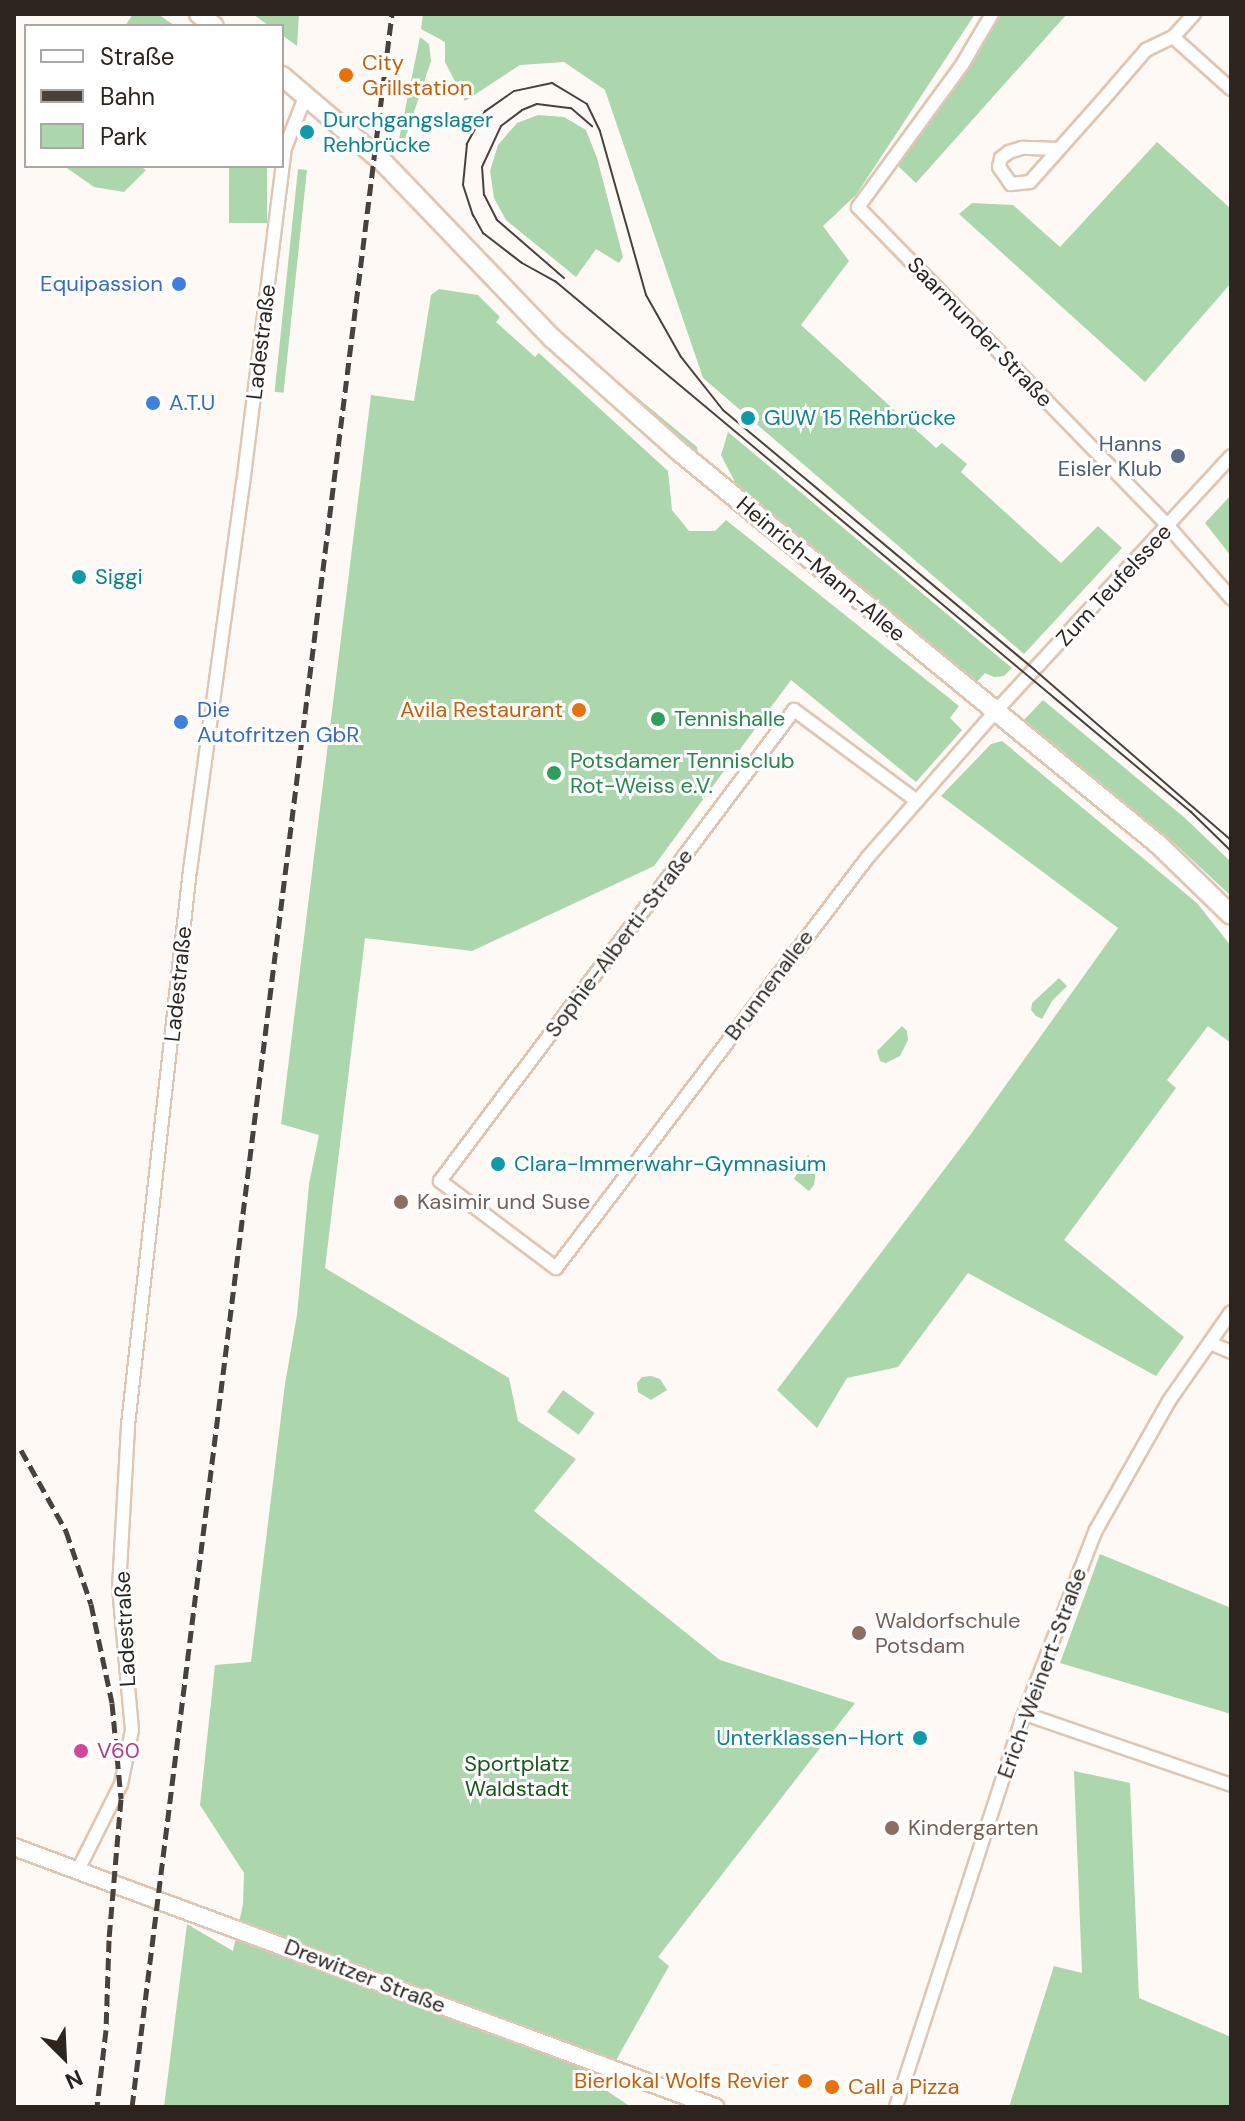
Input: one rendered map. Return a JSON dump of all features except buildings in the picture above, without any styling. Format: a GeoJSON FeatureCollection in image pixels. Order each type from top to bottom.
{"type":"FeatureCollection","features":[{"type":"Feature","properties":{"kind":"main road","name":"Heinrich-Mann-Allee"},"geometry":{"type":"LineString","coordinates":[[284,78],[352,134],[583,366],[680,452],[1159,845],[1231,915]]}},
{"type":"Feature","properties":{"kind":"street","name":"Saarmunder Straße"},"geometry":{"type":"LineString","coordinates":[[992,14],[962,65],[858,207],[1168,526],[1231,598]]}},
{"type":"Feature","properties":{"kind":"street"},"geometry":{"type":"LineString","coordinates":[[1059,149],[1022,148],[1001,158],[999,167],[1004,178],[1021,185],[1030,182],[1059,149],[1146,50],[1173,37],[1194,14]]}},
{"type":"Feature","properties":{"kind":"street"},"geometry":{"type":"LineString","coordinates":[[1173,37],[1231,89]]}},
{"type":"Feature","properties":{"kind":"street","name":"Ladestraße"},"geometry":{"type":"LineString","coordinates":[[284,156],[306,95]]}},
{"type":"Feature","properties":{"kind":"street","name":"Ladestraße"},"geometry":{"type":"LineString","coordinates":[[78,1870],[121,1784],[132,1730],[119,1588],[128,1425],[190,870],[282,168]]}},
{"type":"Feature","properties":{"kind":"street","name":"Zum Teufelssee"},"geometry":{"type":"LineString","coordinates":[[995,712],[1231,456]]}},
{"type":"Feature","properties":{"kind":"street","name":"Sophie-Alberti-Straße"},"geometry":{"type":"LineString","coordinates":[[556,1268],[440,1181],[794,710],[917,801]]}},
{"type":"Feature","properties":{"kind":"street","name":"Brunnenallee"},"geometry":{"type":"LineString","coordinates":[[556,1268],[803,939],[995,712]]}},
{"type":"Feature","properties":{"kind":"street","name":"Erich-Weinert-Straße"},"geometry":{"type":"LineString","coordinates":[[896,2107],[1025,1714],[1096,1530],[1169,1401],[1231,1312]]}},
{"type":"Feature","properties":{"kind":"street"},"geometry":{"type":"LineString","coordinates":[[1210,1343],[1231,1352]]}},
{"type":"Feature","properties":{"kind":"street"},"geometry":{"type":"LineString","coordinates":[[1025,1714],[1231,1785]]}},
{"type":"Feature","properties":{"kind":"street","name":"Drewitzer Straße"},"geometry":{"type":"LineString","coordinates":[[14,1847],[715,2107]]}},
{"type":"Feature","properties":{"kind":"green space"},"geometry":{"type":"Polygon","coordinates":[[[133,14],[158,14],[172,24],[126,24],[133,14]]]}},
{"type":"Feature","properties":{"kind":"green space"},"geometry":{"type":"Polygon","coordinates":[[[253,14],[299,14],[297,46],[284,36],[284,24],[266,24],[253,14]]]}},
{"type":"Feature","properties":{"kind":"green space"},"geometry":{"type":"Polygon","coordinates":[[[423,14],[975,14],[856,195],[823,226],[849,261],[801,325],[936,448],[942,443],[967,464],[961,472],[1061,563],[1098,526],[1122,548],[1024,654],[703,378],[605,90],[564,62],[520,65],[465,101],[445,62],[445,42],[421,29],[423,14]]]}},
{"type":"Feature","properties":{"kind":"green space"},"geometry":{"type":"Polygon","coordinates":[[[997,14],[1067,14],[916,183],[898,166],[974,58],[997,14]]]}},
{"type":"Feature","properties":{"kind":"green space"},"geometry":{"type":"Polygon","coordinates":[[[420,37],[429,44],[431,61],[401,151],[397,149],[420,37]]]}},
{"type":"Feature","properties":{"kind":"green space"},"geometry":{"type":"Polygon","coordinates":[[[538,115],[564,117],[586,130],[597,158],[623,257],[619,263],[596,249],[576,277],[506,220],[494,198],[490,171],[498,145],[517,123],[538,115]]]}},
{"type":"Feature","properties":{"kind":"green space"},"geometry":{"type":"Polygon","coordinates":[[[1157,142],[1231,209],[1231,283],[1145,382],[959,214],[972,203],[1013,205],[1060,247],[1157,142]]]}},
{"type":"Feature","properties":{"kind":"green space"},"geometry":{"type":"Polygon","coordinates":[[[67,168],[146,170],[124,192],[94,187],[67,168]]]}},
{"type":"Feature","properties":{"kind":"green space"},"geometry":{"type":"Polygon","coordinates":[[[229,168],[267,168],[267,223],[229,223],[229,168]]]}},
{"type":"Feature","properties":{"kind":"green space"},"geometry":{"type":"Polygon","coordinates":[[[298,169],[307,170],[284,393],[275,392],[298,169]]]}},
{"type":"Feature","properties":{"kind":"green space","name":"Sportplatz Waldstadt"},"geometry":{"type":"Polygon","coordinates":[[[439,289],[478,295],[500,317],[496,322],[535,357],[539,353],[668,471],[672,510],[689,531],[715,531],[726,520],[959,706],[950,718],[962,730],[916,782],[791,680],[654,866],[472,951],[365,938],[325,1268],[509,1378],[518,1421],[576,1459],[534,1511],[720,1660],[855,1703],[658,1957],[669,1966],[601,2087],[631,2107],[164,2107],[187,1924],[233,1951],[243,1904],[244,1873],[200,1805],[215,1665],[251,1662],[285,1384],[297,1315],[309,1184],[319,1135],[281,1124],[371,395],[414,401],[431,295],[439,289]]]}},
{"type":"Feature","properties":{"kind":"green space"},"geometry":{"type":"Polygon","coordinates":[[[610,375],[697,447],[698,455],[607,378],[610,375]]]}},
{"type":"Feature","properties":{"kind":"green space"},"geometry":{"type":"Polygon","coordinates":[[[728,432],[1012,668],[1004,676],[994,677],[985,673],[976,683],[738,488],[721,455],[728,432]]]}},
{"type":"Feature","properties":{"kind":"green space"},"geometry":{"type":"Polygon","coordinates":[[[1231,495],[1231,556],[1205,523],[1231,495]]]}},
{"type":"Feature","properties":{"kind":"green space"},"geometry":{"type":"Polygon","coordinates":[[[1043,700],[1185,818],[1231,862],[1231,896],[1174,843],[1022,722],[1043,700]]]}},
{"type":"Feature","properties":{"kind":"green space"},"geometry":{"type":"Polygon","coordinates":[[[1002,741],[1197,903],[1231,946],[1231,1043],[1208,1026],[1167,1080],[1176,1088],[1064,1240],[1184,1337],[1156,1376],[968,1273],[898,1367],[847,1378],[817,1428],[777,1390],[968,1138],[1118,928],[941,796],[991,744],[1002,741]]]}},
{"type":"Feature","properties":{"kind":"green space"},"geometry":{"type":"Polygon","coordinates":[[[1059,978],[1067,986],[1052,1001],[1042,1019],[1036,1016],[1031,1010],[1032,1003],[1059,978]]]}},
{"type":"Feature","properties":{"kind":"green space"},"geometry":{"type":"Polygon","coordinates":[[[902,1026],[907,1031],[908,1040],[900,1056],[886,1063],[880,1061],[877,1051],[902,1026]]]}},
{"type":"Feature","properties":{"kind":"green space"},"geometry":{"type":"Polygon","coordinates":[[[808,1155],[816,1168],[814,1185],[809,1191],[794,1179],[808,1155]]]}},
{"type":"Feature","properties":{"kind":"green space"},"geometry":{"type":"Polygon","coordinates":[[[642,1377],[660,1379],[667,1390],[651,1400],[638,1392],[637,1383],[642,1377]]]}},
{"type":"Feature","properties":{"kind":"green space"},"geometry":{"type":"Polygon","coordinates":[[[563,1390],[595,1413],[579,1435],[547,1412],[563,1390]]]}},
{"type":"Feature","properties":{"kind":"green space"},"geometry":{"type":"Polygon","coordinates":[[[1100,1554],[1231,1608],[1231,1714],[1060,1663],[1100,1554]]]}},
{"type":"Feature","properties":{"kind":"green space"},"geometry":{"type":"Polygon","coordinates":[[[1074,1771],[1130,1783],[1139,1998],[1231,2037],[1231,2107],[1009,2107],[1054,1966],[1082,1973],[1074,1771]]]}},
{"type":"Feature","properties":{"kind":"tram line"},"geometry":{"type":"LineString","coordinates":[[1231,840],[1035,670],[723,410],[681,357],[646,295],[600,131],[587,104],[552,83],[514,91],[485,111],[467,144],[463,185],[483,233],[522,263],[555,281],[1191,812],[1231,851]]}},
{"type":"Feature","properties":{"kind":"tram line"},"geometry":{"type":"LineString","coordinates":[[564,278],[497,220],[484,195],[482,167],[501,126],[522,110],[537,104],[571,108],[592,126]]}},
{"type":"Feature","properties":{"kind":"railway"},"geometry":{"type":"LineString","coordinates":[[132,2107],[392,14]]}},
{"type":"Feature","properties":{"kind":"railway"},"geometry":{"type":"LineString","coordinates":[[21,1450],[66,1531],[91,1604],[112,1703],[121,1799],[109,1940],[106,2030],[97,2107]]}},
{"type":"Feature","properties":{"kind":"place","name":"City Grillstation"},"geometry":{"type":"Point","coordinates":[346,75]}},
{"type":"Feature","properties":{"kind":"place","name":"Durchgangslager Rehbrücke"},"geometry":{"type":"Point","coordinates":[307,132]}},
{"type":"Feature","properties":{"kind":"place","name":"Equipassion"},"geometry":{"type":"Point","coordinates":[179,284]}},
{"type":"Feature","properties":{"kind":"place","name":"A.T.U"},"geometry":{"type":"Point","coordinates":[153,403]}},
{"type":"Feature","properties":{"kind":"place","name":"GUW 15 Rehbrücke"},"geometry":{"type":"Point","coordinates":[748,418]}},
{"type":"Feature","properties":{"kind":"place","name":"Hanns Eisler Klub"},"geometry":{"type":"Point","coordinates":[1178,456]}},
{"type":"Feature","properties":{"kind":"place","name":"Siggi"},"geometry":{"type":"Point","coordinates":[79,577]}},
{"type":"Feature","properties":{"kind":"place","name":"Avila Restaurant"},"geometry":{"type":"Point","coordinates":[579,710]}},
{"type":"Feature","properties":{"kind":"place","name":"Tennishalle"},"geometry":{"type":"Point","coordinates":[658,719]}},
{"type":"Feature","properties":{"kind":"place","name":"Die Autofritzen GbR"},"geometry":{"type":"Point","coordinates":[181,722]}},
{"type":"Feature","properties":{"kind":"place","name":"Potsdamer Tennisclub Rot-Weiss e.V."},"geometry":{"type":"Point","coordinates":[554,773]}},
{"type":"Feature","properties":{"kind":"place","name":"Clara-Immerwahr-Gymnasium"},"geometry":{"type":"Point","coordinates":[498,1164]}},
{"type":"Feature","properties":{"kind":"place","name":"Kasimir und Suse"},"geometry":{"type":"Point","coordinates":[401,1202]}},
{"type":"Feature","properties":{"kind":"place","name":"Waldorfschule Potsdam"},"geometry":{"type":"Point","coordinates":[859,1633]}},
{"type":"Feature","properties":{"kind":"place","name":"Unterklassen-Hort"},"geometry":{"type":"Point","coordinates":[920,1738]}},
{"type":"Feature","properties":{"kind":"place","name":"V60"},"geometry":{"type":"Point","coordinates":[81,1751]}},
{"type":"Feature","properties":{"kind":"place","name":"Kindergarten"},"geometry":{"type":"Point","coordinates":[892,1828]}},
{"type":"Feature","properties":{"kind":"place","name":"Bierlokal Wolfs Revier"},"geometry":{"type":"Point","coordinates":[805,2081]}},
{"type":"Feature","properties":{"kind":"place","name":"Call a Pizza"},"geometry":{"type":"Point","coordinates":[832,2087]}}]}
